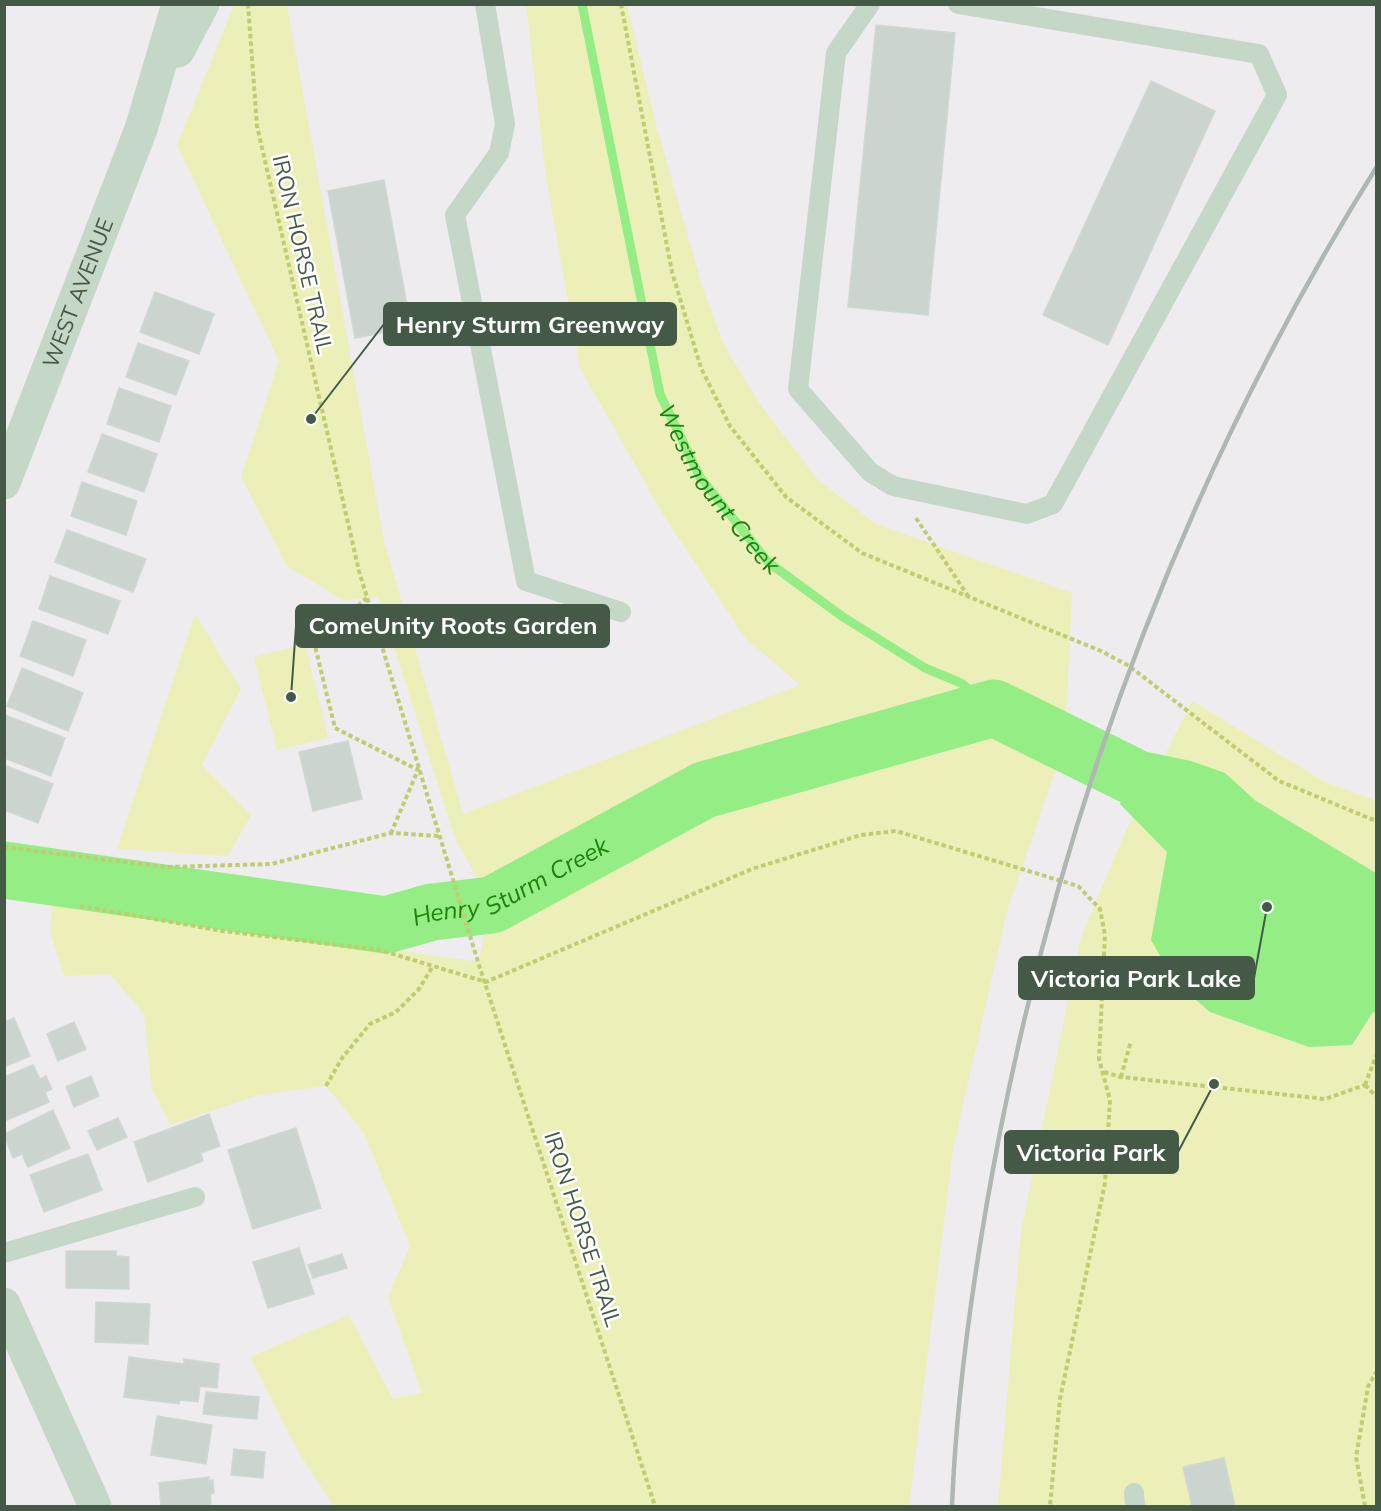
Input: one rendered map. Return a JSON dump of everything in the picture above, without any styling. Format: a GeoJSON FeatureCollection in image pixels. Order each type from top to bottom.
{"type":"FeatureCollection","features":[{"type":"Feature","properties":{"kind":"street","name":"WEST AVENUE"},"geometry":{"type":"LineString","coordinates":[[4,483],[150,103],[177,4]]}},
{"type":"Feature","properties":{"kind":"street","name":"WEST AVENUE"},"geometry":{"type":"LineString","coordinates":[[150,103],[203,4]]}},
{"type":"Feature","properties":{"kind":"street"},"geometry":{"type":"LineString","coordinates":[[4,1304],[95,1506]]}},
{"type":"Feature","properties":{"kind":"lane"},"geometry":{"type":"LineString","coordinates":[[485,4],[505,124],[499,153],[455,215],[526,581],[621,612]]}},
{"type":"Feature","properties":{"kind":"lane"},"geometry":{"type":"LineString","coordinates":[[870,4],[836,53],[798,389],[870,472],[893,486],[1027,514],[1053,504],[1277,95],[1259,54],[958,4]]}},
{"type":"Feature","properties":{"kind":"lane"},"geometry":{"type":"LineString","coordinates":[[4,1254],[195,1197]]}},
{"type":"Feature","properties":{"kind":"path","name":"IRON HORSE TRAIL"},"geometry":{"type":"LineString","coordinates":[[248,4],[257,126],[300,319],[367,598],[478,962],[655,1506]]}},
{"type":"Feature","properties":{"kind":"path"},"geometry":{"type":"LineString","coordinates":[[893,486],[969,597]]}},
{"type":"Feature","properties":{"kind":"path"},"geometry":{"type":"LineString","coordinates":[[367,598],[314,642],[335,728],[418,770],[391,833]]}},
{"type":"Feature","properties":{"kind":"path"},"geometry":{"type":"LineString","coordinates":[[1149,682],[1279,781],[1377,820]]}},
{"type":"Feature","properties":{"kind":"path"},"geometry":{"type":"LineString","coordinates":[[80,906],[223,931],[380,950],[486,982],[752,869],[861,835],[896,831],[1078,886],[1100,909],[1105,935],[1099,1059],[1110,1100],[1105,1183],[1059,1399],[1050,1506]]}},
{"type":"Feature","properties":{"kind":"path"},"geometry":{"type":"LineString","coordinates":[[4,847],[166,867],[271,864],[391,833],[440,836]]}},
{"type":"Feature","properties":{"kind":"path"},"geometry":{"type":"LineString","coordinates":[[326,1086],[342,1058],[370,1024],[396,1012],[418,989],[433,966]]}},
{"type":"Feature","properties":{"kind":"path"},"geometry":{"type":"LineString","coordinates":[[1121,1077],[1131,1041]]}},
{"type":"Feature","properties":{"kind":"path"},"geometry":{"type":"LineString","coordinates":[[1104,1072],[1121,1077],[1325,1099],[1365,1085],[1377,1056]]}},
{"type":"Feature","properties":{"kind":"path"},"geometry":{"type":"LineString","coordinates":[[1365,1085],[1377,1096]]}},
{"type":"Feature","properties":{"kind":"path"},"geometry":{"type":"LineString","coordinates":[[1365,1506],[1356,1457],[1368,1387],[1377,1372]]}},
{"type":"Feature","properties":{"kind":"shaded area"},"geometry":{"type":"Polygon","coordinates":[[[234,5],[287,5],[384,541],[463,814],[800,685],[745,638],[664,516],[580,368],[546,177],[526,5],[627,5],[656,124],[703,289],[725,347],[762,407],[819,481],[876,524],[1072,593],[1065,743],[1007,911],[953,1149],[909,1506],[334,1506],[299,1453],[250,1357],[349,1315],[393,1399],[422,1393],[388,1297],[410,1246],[364,1133],[326,1086],[258,1095],[170,1125],[152,1089],[144,1014],[110,974],[64,976],[50,931],[54,892],[258,930],[478,962],[492,905],[455,838],[378,597],[343,600],[287,566],[241,477],[279,361],[177,145],[234,5]]]}},
{"type":"Feature","properties":{"kind":"shaded area"},"geometry":{"type":"Polygon","coordinates":[[[195,614],[241,689],[202,765],[251,815],[228,856],[117,849],[195,614]]]}},
{"type":"Feature","properties":{"kind":"shaded area"},"geometry":{"type":"Polygon","coordinates":[[[305,644],[328,738],[277,750],[254,657],[305,644]]]}},
{"type":"Feature","properties":{"kind":"shaded area"},"geometry":{"type":"Polygon","coordinates":[[[1192,701],[1323,781],[1376,801],[1376,1506],[998,1506],[1021,1231],[1081,938],[1123,837],[1192,701]]]}},
{"type":"Feature","properties":{"kind":"shaded area"},"geometry":{"type":"Polygon","coordinates":[[[1138,750],[1191,761],[1225,773],[1256,801],[1376,873],[1376,1013],[1373,1012],[1352,1045],[1309,1047],[1210,1012],[1175,982],[1151,940],[1167,852],[1120,804],[1138,750]]]}},
{"type":"Feature","properties":{"kind":"building"},"geometry":{"type":"Polygon","coordinates":[[[876,25],[955,33],[928,315],[848,307],[876,25]]]}},
{"type":"Feature","properties":{"kind":"building"},"geometry":{"type":"Polygon","coordinates":[[[1151,81],[1215,111],[1108,345],[1043,315],[1151,81]]]}},
{"type":"Feature","properties":{"kind":"building"},"geometry":{"type":"Polygon","coordinates":[[[384,180],[411,327],[355,338],[328,191],[384,180]]]}},
{"type":"Feature","properties":{"kind":"building"},"geometry":{"type":"Polygon","coordinates":[[[155,292],[214,314],[199,354],[140,332],[155,292]]]}},
{"type":"Feature","properties":{"kind":"building"},"geometry":{"type":"Polygon","coordinates":[[[138,343],[189,361],[176,395],[126,377],[138,343]]]}},
{"type":"Feature","properties":{"kind":"building"},"geometry":{"type":"Polygon","coordinates":[[[119,388],[171,406],[159,442],[107,424],[119,388]]]}},
{"type":"Feature","properties":{"kind":"building"},"geometry":{"type":"Polygon","coordinates":[[[102,434],[157,454],[144,492],[88,472],[102,434]]]}},
{"type":"Feature","properties":{"kind":"building"},"geometry":{"type":"Polygon","coordinates":[[[82,482],[137,501],[126,535],[71,516],[82,482]]]}},
{"type":"Feature","properties":{"kind":"building"},"geometry":{"type":"Polygon","coordinates":[[[67,530],[146,559],[133,592],[55,562],[67,530]]]}},
{"type":"Feature","properties":{"kind":"building"},"geometry":{"type":"Polygon","coordinates":[[[50,576],[120,601],[108,634],[39,609],[50,576]]]}},
{"type":"Feature","properties":{"kind":"building"},"geometry":{"type":"Polygon","coordinates":[[[33,621],[86,640],[73,676],[20,656],[33,621]]]}},
{"type":"Feature","properties":{"kind":"building"},"geometry":{"type":"Polygon","coordinates":[[[22,668],[83,693],[68,731],[7,706],[22,668]]]}},
{"type":"Feature","properties":{"kind":"building"},"geometry":{"type":"Polygon","coordinates":[[[5,715],[65,738],[51,776],[4,758],[5,715]]]}},
{"type":"Feature","properties":{"kind":"building"},"geometry":{"type":"Polygon","coordinates":[[[348,741],[362,799],[313,811],[299,752],[348,741]]]}},
{"type":"Feature","properties":{"kind":"building"},"geometry":{"type":"Polygon","coordinates":[[[4,765],[53,784],[38,823],[4,810],[4,765]]]}},
{"type":"Feature","properties":{"kind":"building"},"geometry":{"type":"Polygon","coordinates":[[[14,1018],[30,1056],[4,1067],[4,1022],[14,1018]]]}},
{"type":"Feature","properties":{"kind":"building"},"geometry":{"type":"Polygon","coordinates":[[[74,1022],[86,1049],[58,1061],[47,1034],[74,1022]]]}},
{"type":"Feature","properties":{"kind":"building"},"geometry":{"type":"Polygon","coordinates":[[[33,1065],[40,1079],[46,1076],[52,1089],[45,1092],[49,1102],[7,1120],[4,1115],[4,1077],[33,1065]]]}},
{"type":"Feature","properties":{"kind":"building"},"geometry":{"type":"Polygon","coordinates":[[[91,1076],[99,1096],[74,1107],[66,1087],[91,1076]]]}},
{"type":"Feature","properties":{"kind":"building"},"geometry":{"type":"Polygon","coordinates":[[[53,1110],[70,1148],[28,1167],[22,1154],[13,1158],[4,1134],[53,1110]]]}},
{"type":"Feature","properties":{"kind":"building"},"geometry":{"type":"Polygon","coordinates":[[[209,1114],[220,1146],[201,1153],[203,1161],[148,1182],[134,1142],[209,1114]]]}},
{"type":"Feature","properties":{"kind":"building"},"geometry":{"type":"Polygon","coordinates":[[[118,1118],[127,1137],[97,1150],[88,1131],[118,1118]]]}},
{"type":"Feature","properties":{"kind":"building"},"geometry":{"type":"Polygon","coordinates":[[[296,1128],[321,1208],[253,1229],[228,1150],[296,1128]]]}},
{"type":"Feature","properties":{"kind":"building"},"geometry":{"type":"Polygon","coordinates":[[[88,1154],[102,1190],[44,1212],[30,1175],[88,1154]]]}},
{"type":"Feature","properties":{"kind":"building"},"geometry":{"type":"Polygon","coordinates":[[[299,1248],[314,1294],[268,1308],[253,1262],[299,1248]]]}},
{"type":"Feature","properties":{"kind":"building"},"geometry":{"type":"Polygon","coordinates":[[[66,1251],[116,1251],[116,1256],[129,1257],[129,1289],[66,1288],[66,1251]]]}},
{"type":"Feature","properties":{"kind":"building"},"geometry":{"type":"Polygon","coordinates":[[[342,1254],[347,1268],[313,1278],[308,1265],[342,1254]]]}},
{"type":"Feature","properties":{"kind":"building"},"geometry":{"type":"Polygon","coordinates":[[[96,1302],[150,1304],[148,1344],[95,1342],[96,1302]]]}},
{"type":"Feature","properties":{"kind":"building"},"geometry":{"type":"Polygon","coordinates":[[[129,1357],[184,1364],[184,1359],[219,1364],[217,1388],[200,1386],[198,1402],[180,1400],[179,1404],[124,1397],[129,1357]]]}},
{"type":"Feature","properties":{"kind":"building"},"geometry":{"type":"Polygon","coordinates":[[[206,1392],[259,1397],[257,1419],[203,1414],[206,1392]]]}},
{"type":"Feature","properties":{"kind":"building"},"geometry":{"type":"Polygon","coordinates":[[[157,1416],[212,1425],[206,1464],[151,1455],[157,1416]]]}},
{"type":"Feature","properties":{"kind":"building"},"geometry":{"type":"Polygon","coordinates":[[[234,1449],[265,1452],[263,1478],[231,1475],[234,1449]]]}},
{"type":"Feature","properties":{"kind":"building"},"geometry":{"type":"Polygon","coordinates":[[[1224,1458],[1235,1506],[1192,1506],[1183,1467],[1224,1458]]]}},
{"type":"Feature","properties":{"kind":"building"},"geometry":{"type":"Polygon","coordinates":[[[209,1477],[209,1481],[213,1480],[214,1493],[210,1494],[211,1506],[161,1506],[159,1483],[209,1477]]]}},
{"type":"Feature","properties":{"kind":"waterway","name":"Westmount Creek"},"geometry":{"type":"LineString","coordinates":[[582,4],[660,394],[700,477],[768,562],[843,617],[925,668],[961,683],[994,708]]}},
{"type":"Feature","properties":{"kind":"waterway","name":"Henry Sturm Creek"},"geometry":{"type":"LineString","coordinates":[[4,870],[386,925],[432,912],[492,905],[704,790],[994,708],[1130,775]]}},
{"type":"Feature","properties":{"kind":"railway"},"geometry":{"type":"LineString","coordinates":[[952,1506],[963,1365],[983,1225],[1000,1132],[1028,1004],[1061,878],[1100,754],[1144,633],[1193,513],[1248,396],[1309,281],[1376,168]]}},
{"type":"Feature","properties":{"kind":"place","name":"Henry Sturm Greenway"},"geometry":{"type":"Point","coordinates":[311,419]}},
{"type":"Feature","properties":{"kind":"place","name":"ComeUnity Roots Garden"},"geometry":{"type":"Point","coordinates":[291,697]}},
{"type":"Feature","properties":{"kind":"place","name":"Victoria Park Lake"},"geometry":{"type":"Point","coordinates":[1267,907]}},
{"type":"Feature","properties":{"kind":"place","name":"Victoria Park"},"geometry":{"type":"Point","coordinates":[1214,1084]}}]}
